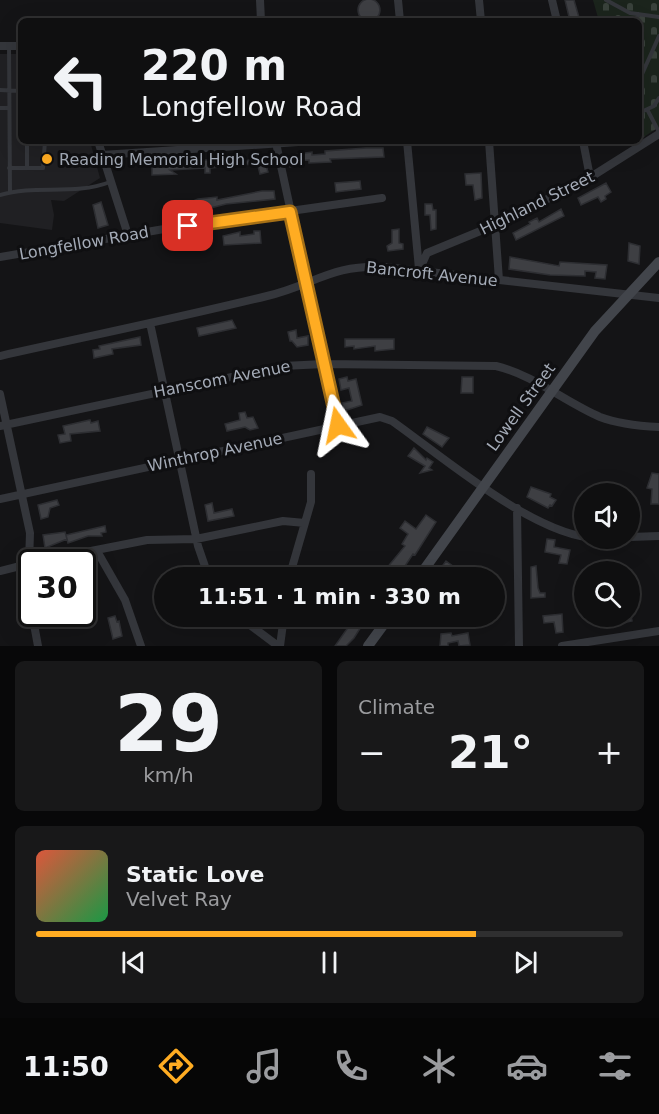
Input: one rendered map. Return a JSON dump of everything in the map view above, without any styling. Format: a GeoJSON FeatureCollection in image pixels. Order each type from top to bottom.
{"type":"FeatureCollection","features":[{"type":"Feature","properties":{"kind":"main road","name":"Lowell Street"},"geometry":{"type":"LineString","coordinates":[[426,567],[600,324],[659,262]]}},
{"type":"Feature","properties":{"kind":"main road"},"geometry":{"type":"LineString","coordinates":[[368,646],[382,627]]}},
{"type":"Feature","properties":{"kind":"street"},"geometry":{"type":"LineString","coordinates":[[260,0],[261,18]]}},
{"type":"Feature","properties":{"kind":"street"},"geometry":{"type":"LineString","coordinates":[[398,0],[400,18]]}},
{"type":"Feature","properties":{"kind":"street"},"geometry":{"type":"LineString","coordinates":[[479,0],[481,18]]}},
{"type":"Feature","properties":{"kind":"street"},"geometry":{"type":"LineString","coordinates":[[552,0],[556,18]]}},
{"type":"Feature","properties":{"kind":"street","name":"Highland Street"},"geometry":{"type":"LineString","coordinates":[[642,144],[659,133]]}},
{"type":"Feature","properties":{"kind":"street"},"geometry":{"type":"LineString","coordinates":[[99,144],[128,235]]}},
{"type":"Feature","properties":{"kind":"street"},"geometry":{"type":"LineString","coordinates":[[102,155],[262,144]]}},
{"type":"Feature","properties":{"kind":"street"},"geometry":{"type":"LineString","coordinates":[[276,144],[338,425]]}},
{"type":"Feature","properties":{"kind":"street"},"geometry":{"type":"LineString","coordinates":[[407,144],[419,271]]}},
{"type":"Feature","properties":{"kind":"street"},"geometry":{"type":"LineString","coordinates":[[489,144],[499,280]]}},
{"type":"Feature","properties":{"kind":"street"},"geometry":{"type":"LineString","coordinates":[[584,144],[590,177]]}},
{"type":"Feature","properties":{"kind":"street","name":"Highland Street"},"geometry":{"type":"LineString","coordinates":[[419,271],[427,253],[495,225],[590,177],[642,144]]}},
{"type":"Feature","properties":{"kind":"street","name":"Longfellow Road"},"geometry":{"type":"LineString","coordinates":[[0,257],[128,235],[382,198]]}},
{"type":"Feature","properties":{"kind":"street","name":"Bancroft Avenue"},"geometry":{"type":"LineString","coordinates":[[0,356],[271,295],[332,272],[356,267],[419,271],[659,298]]}},
{"type":"Feature","properties":{"kind":"street"},"geometry":{"type":"LineString","coordinates":[[150,323],[196,539],[205,567]]}},
{"type":"Feature","properties":{"kind":"street","name":"Hanscom Avenue"},"geometry":{"type":"LineString","coordinates":[[3,425],[275,367],[324,364],[491,366],[512,371],[610,420],[659,427]]}},
{"type":"Feature","properties":{"kind":"street"},"geometry":{"type":"LineString","coordinates":[[0,394],[3,425],[22,495],[31,549]]}},
{"type":"Feature","properties":{"kind":"street","name":"Winthrop Avenue"},"geometry":{"type":"LineString","coordinates":[[0,499],[372,417],[389,419],[482,487],[574,537]]}},
{"type":"Feature","properties":{"kind":"street"},"geometry":{"type":"LineString","coordinates":[[292,567],[312,497],[311,474]]}},
{"type":"Feature","properties":{"kind":"street"},"geometry":{"type":"LineString","coordinates":[[517,508],[519,646]]}},
{"type":"Feature","properties":{"kind":"street"},"geometry":{"type":"LineString","coordinates":[[141,646],[125,600],[97,551],[147,540],[196,539],[283,521],[305,524]]}},
{"type":"Feature","properties":{"kind":"street"},"geometry":{"type":"LineString","coordinates":[[640,537],[659,536]]}},
{"type":"Feature","properties":{"kind":"street"},"geometry":{"type":"LineString","coordinates":[[0,571],[18,566]]}},
{"type":"Feature","properties":{"kind":"street"},"geometry":{"type":"LineString","coordinates":[[34,627],[38,646]]}},
{"type":"Feature","properties":{"kind":"street"},"geometry":{"type":"LineString","coordinates":[[253,627],[279,646],[283,627]]}},
{"type":"Feature","properties":{"kind":"street"},"geometry":{"type":"LineString","coordinates":[[562,646],[659,631]]}},
{"type":"Feature","properties":{"kind":"lane"},"geometry":{"type":"LineString","coordinates":[[606,0],[616,8],[659,17]]}},
{"type":"Feature","properties":{"kind":"lane"},"geometry":{"type":"LineString","coordinates":[[637,18],[638,14]]}},
{"type":"Feature","properties":{"kind":"lane"},"geometry":{"type":"LineString","coordinates":[[642,74],[659,36]]}},
{"type":"Feature","properties":{"kind":"lane"},"geometry":{"type":"LineString","coordinates":[[4,46],[9,91],[10,192]]}},
{"type":"Feature","properties":{"kind":"lane"},"geometry":{"type":"LineString","coordinates":[[0,90],[18,91]]}},
{"type":"Feature","properties":{"kind":"lane"},"geometry":{"type":"LineString","coordinates":[[642,112],[648,111],[659,98]]}},
{"type":"Feature","properties":{"kind":"lane"},"geometry":{"type":"LineString","coordinates":[[0,108],[9,108]]}},
{"type":"Feature","properties":{"kind":"lane"},"geometry":{"type":"LineString","coordinates":[[648,111],[659,133]]}},
{"type":"Feature","properties":{"kind":"lane"},"geometry":{"type":"LineString","coordinates":[[27,144],[27,168]]}},
{"type":"Feature","properties":{"kind":"lane"},"geometry":{"type":"LineString","coordinates":[[9,168],[44,166],[45,144]]}},
{"type":"Feature","properties":{"kind":"lane"},"geometry":{"type":"LineString","coordinates":[[0,195],[10,192],[87,190],[110,182]]}},
{"type":"Feature","properties":{"kind":"shaded area","name":"Reading Memorial High School"},"geometry":{"type":"Polygon","coordinates":[[[0,54],[18,54],[18,144],[91,144],[100,178],[64,201],[51,200],[54,215],[52,230],[0,223],[0,54]]]}},
{"type":"Feature","properties":{"kind":"green space"},"geometry":{"type":"Polygon","coordinates":[[[593,0],[659,0],[659,127],[642,138],[642,18],[598,18],[593,0]]]}},
{"type":"Feature","properties":{"kind":"building"},"geometry":{"type":"Polygon","coordinates":[[[369,-1],[377,2],[379,6],[377,18],[361,18],[358,10],[361,2],[369,-1]]]}},
{"type":"Feature","properties":{"kind":"building"},"geometry":{"type":"Polygon","coordinates":[[[565,0],[574,0],[579,18],[569,18],[565,0]]]}},
{"type":"Feature","properties":{"kind":"building"},"geometry":{"type":"Polygon","coordinates":[[[383,148],[384,157],[330,159],[331,162],[297,161],[298,166],[290,167],[291,155],[312,152],[312,155],[325,154],[325,151],[383,148]]]}},
{"type":"Feature","properties":{"kind":"building"},"geometry":{"type":"Polygon","coordinates":[[[243,158],[243,161],[264,158],[268,172],[260,174],[258,166],[253,164],[210,168],[210,173],[205,173],[205,168],[170,170],[176,174],[152,175],[152,163],[243,158]]]}},
{"type":"Feature","properties":{"kind":"building"},"geometry":{"type":"Polygon","coordinates":[[[481,173],[482,198],[475,200],[473,185],[466,185],[465,174],[481,173]]]}},
{"type":"Feature","properties":{"kind":"building"},"geometry":{"type":"Polygon","coordinates":[[[360,181],[361,189],[336,192],[335,183],[360,181]]]}},
{"type":"Feature","properties":{"kind":"building"},"geometry":{"type":"Polygon","coordinates":[[[606,183],[611,192],[605,196],[606,199],[601,202],[598,197],[581,205],[578,198],[606,183]]]}},
{"type":"Feature","properties":{"kind":"building"},"geometry":{"type":"Polygon","coordinates":[[[262,191],[274,191],[275,199],[226,204],[199,211],[199,208],[194,209],[193,201],[198,199],[217,197],[217,200],[262,191]]]}},
{"type":"Feature","properties":{"kind":"building"},"geometry":{"type":"Polygon","coordinates":[[[101,202],[108,225],[98,228],[93,205],[101,202]]]}},
{"type":"Feature","properties":{"kind":"building"},"geometry":{"type":"Polygon","coordinates":[[[425,204],[432,204],[433,210],[436,210],[436,229],[431,230],[430,215],[425,215],[425,204]]]}},
{"type":"Feature","properties":{"kind":"building"},"geometry":{"type":"Polygon","coordinates":[[[561,209],[564,216],[516,240],[513,233],[537,218],[539,222],[561,209]]]}},
{"type":"Feature","properties":{"kind":"building"},"geometry":{"type":"Polygon","coordinates":[[[399,229],[399,243],[403,244],[403,249],[388,251],[387,246],[392,243],[392,230],[399,229]]]}},
{"type":"Feature","properties":{"kind":"building"},"geometry":{"type":"Polygon","coordinates":[[[254,231],[260,231],[261,243],[224,245],[223,236],[240,232],[240,236],[254,234],[254,231]]]}},
{"type":"Feature","properties":{"kind":"building"},"geometry":{"type":"Polygon","coordinates":[[[629,243],[640,246],[639,264],[628,261],[629,243]]]}},
{"type":"Feature","properties":{"kind":"building"},"geometry":{"type":"Polygon","coordinates":[[[510,257],[559,266],[560,262],[607,265],[605,279],[595,278],[596,272],[585,271],[585,276],[550,275],[509,269],[510,257]]]}},
{"type":"Feature","properties":{"kind":"building"},"geometry":{"type":"Polygon","coordinates":[[[232,320],[236,328],[199,336],[197,328],[232,320]]]}},
{"type":"Feature","properties":{"kind":"building"},"geometry":{"type":"Polygon","coordinates":[[[296,330],[297,338],[308,336],[308,345],[297,347],[290,341],[288,332],[296,330]]]}},
{"type":"Feature","properties":{"kind":"building"},"geometry":{"type":"Polygon","coordinates":[[[140,337],[141,345],[112,349],[113,354],[94,358],[93,350],[100,349],[99,346],[140,337]]]}},
{"type":"Feature","properties":{"kind":"building"},"geometry":{"type":"Polygon","coordinates":[[[345,339],[394,339],[394,349],[375,351],[375,346],[354,349],[354,346],[345,347],[345,339]]]}},
{"type":"Feature","properties":{"kind":"building"},"geometry":{"type":"Polygon","coordinates":[[[347,377],[348,381],[356,379],[362,405],[344,411],[342,403],[352,401],[349,388],[341,390],[339,379],[347,377]]]}},
{"type":"Feature","properties":{"kind":"building"},"geometry":{"type":"Polygon","coordinates":[[[462,377],[473,377],[473,393],[461,393],[462,377]]]}},
{"type":"Feature","properties":{"kind":"building"},"geometry":{"type":"Polygon","coordinates":[[[245,412],[247,418],[253,417],[258,428],[250,430],[245,427],[227,431],[225,424],[240,420],[239,413],[245,412]]]}},
{"type":"Feature","properties":{"kind":"building"},"geometry":{"type":"Polygon","coordinates":[[[90,420],[91,423],[98,421],[100,431],[70,434],[71,441],[60,443],[58,435],[65,434],[63,426],[90,420]]]}},
{"type":"Feature","properties":{"kind":"building"},"geometry":{"type":"Polygon","coordinates":[[[427,427],[449,438],[442,447],[423,434],[427,427]]]}},
{"type":"Feature","properties":{"kind":"building"},"geometry":{"type":"Polygon","coordinates":[[[414,448],[426,460],[427,458],[433,462],[429,468],[432,470],[420,473],[425,466],[408,456],[414,448]]]}},
{"type":"Feature","properties":{"kind":"building"},"geometry":{"type":"Polygon","coordinates":[[[652,473],[659,474],[659,504],[651,504],[652,489],[647,488],[652,473]]]}},
{"type":"Feature","properties":{"kind":"building"},"geometry":{"type":"Polygon","coordinates":[[[531,487],[551,494],[550,497],[556,500],[552,506],[548,508],[527,497],[531,487]]]}},
{"type":"Feature","properties":{"kind":"building"},"geometry":{"type":"Polygon","coordinates":[[[57,500],[59,505],[50,508],[48,517],[41,519],[38,505],[57,500]]]}},
{"type":"Feature","properties":{"kind":"building"},"geometry":{"type":"Polygon","coordinates":[[[212,503],[214,513],[232,509],[234,516],[208,521],[205,505],[212,503]]]}},
{"type":"Feature","properties":{"kind":"building"},"geometry":{"type":"Polygon","coordinates":[[[426,515],[436,522],[415,555],[413,554],[404,567],[388,567],[405,546],[402,544],[408,534],[400,528],[405,521],[416,529],[426,515]]]}},
{"type":"Feature","properties":{"kind":"building"},"geometry":{"type":"Polygon","coordinates":[[[105,526],[106,532],[101,533],[102,536],[88,536],[68,543],[66,535],[105,526]]]}},
{"type":"Feature","properties":{"kind":"building"},"geometry":{"type":"Polygon","coordinates":[[[65,532],[67,539],[45,548],[43,535],[65,532]]]}},
{"type":"Feature","properties":{"kind":"building"},"geometry":{"type":"Polygon","coordinates":[[[547,539],[555,540],[554,547],[570,550],[567,564],[559,563],[561,555],[545,552],[547,539]]]}},
{"type":"Feature","properties":{"kind":"building"},"geometry":{"type":"Polygon","coordinates":[[[446,561],[454,567],[442,567],[446,561]]]}},
{"type":"Feature","properties":{"kind":"building"},"geometry":{"type":"Polygon","coordinates":[[[536,566],[538,588],[540,593],[545,593],[545,597],[531,598],[531,567],[536,566]]]}},
{"type":"Feature","properties":{"kind":"building"},"geometry":{"type":"Polygon","coordinates":[[[562,614],[563,632],[556,633],[554,622],[544,623],[543,616],[562,614]]]}},
{"type":"Feature","properties":{"kind":"building"},"geometry":{"type":"Polygon","coordinates":[[[115,616],[117,622],[119,621],[122,636],[113,639],[108,618],[115,616]]]}},
{"type":"Feature","properties":{"kind":"building"},"geometry":{"type":"Polygon","coordinates":[[[348,627],[361,627],[346,646],[335,646],[348,627]]]}},
{"type":"Feature","properties":{"kind":"building"},"geometry":{"type":"Polygon","coordinates":[[[451,633],[452,636],[468,633],[470,645],[459,646],[458,641],[448,643],[448,646],[440,646],[441,634],[451,633]]]}},
{"type":"Feature","properties":{"kind":"place","name":"Reading Memorial High School"},"geometry":{"type":"Point","coordinates":[47,159]}},
{"type":"Feature","properties":{"kind":"route"},"geometry":{"type":"LineString","coordinates":[[188,226],[290,212],[338,425]]}}]}
